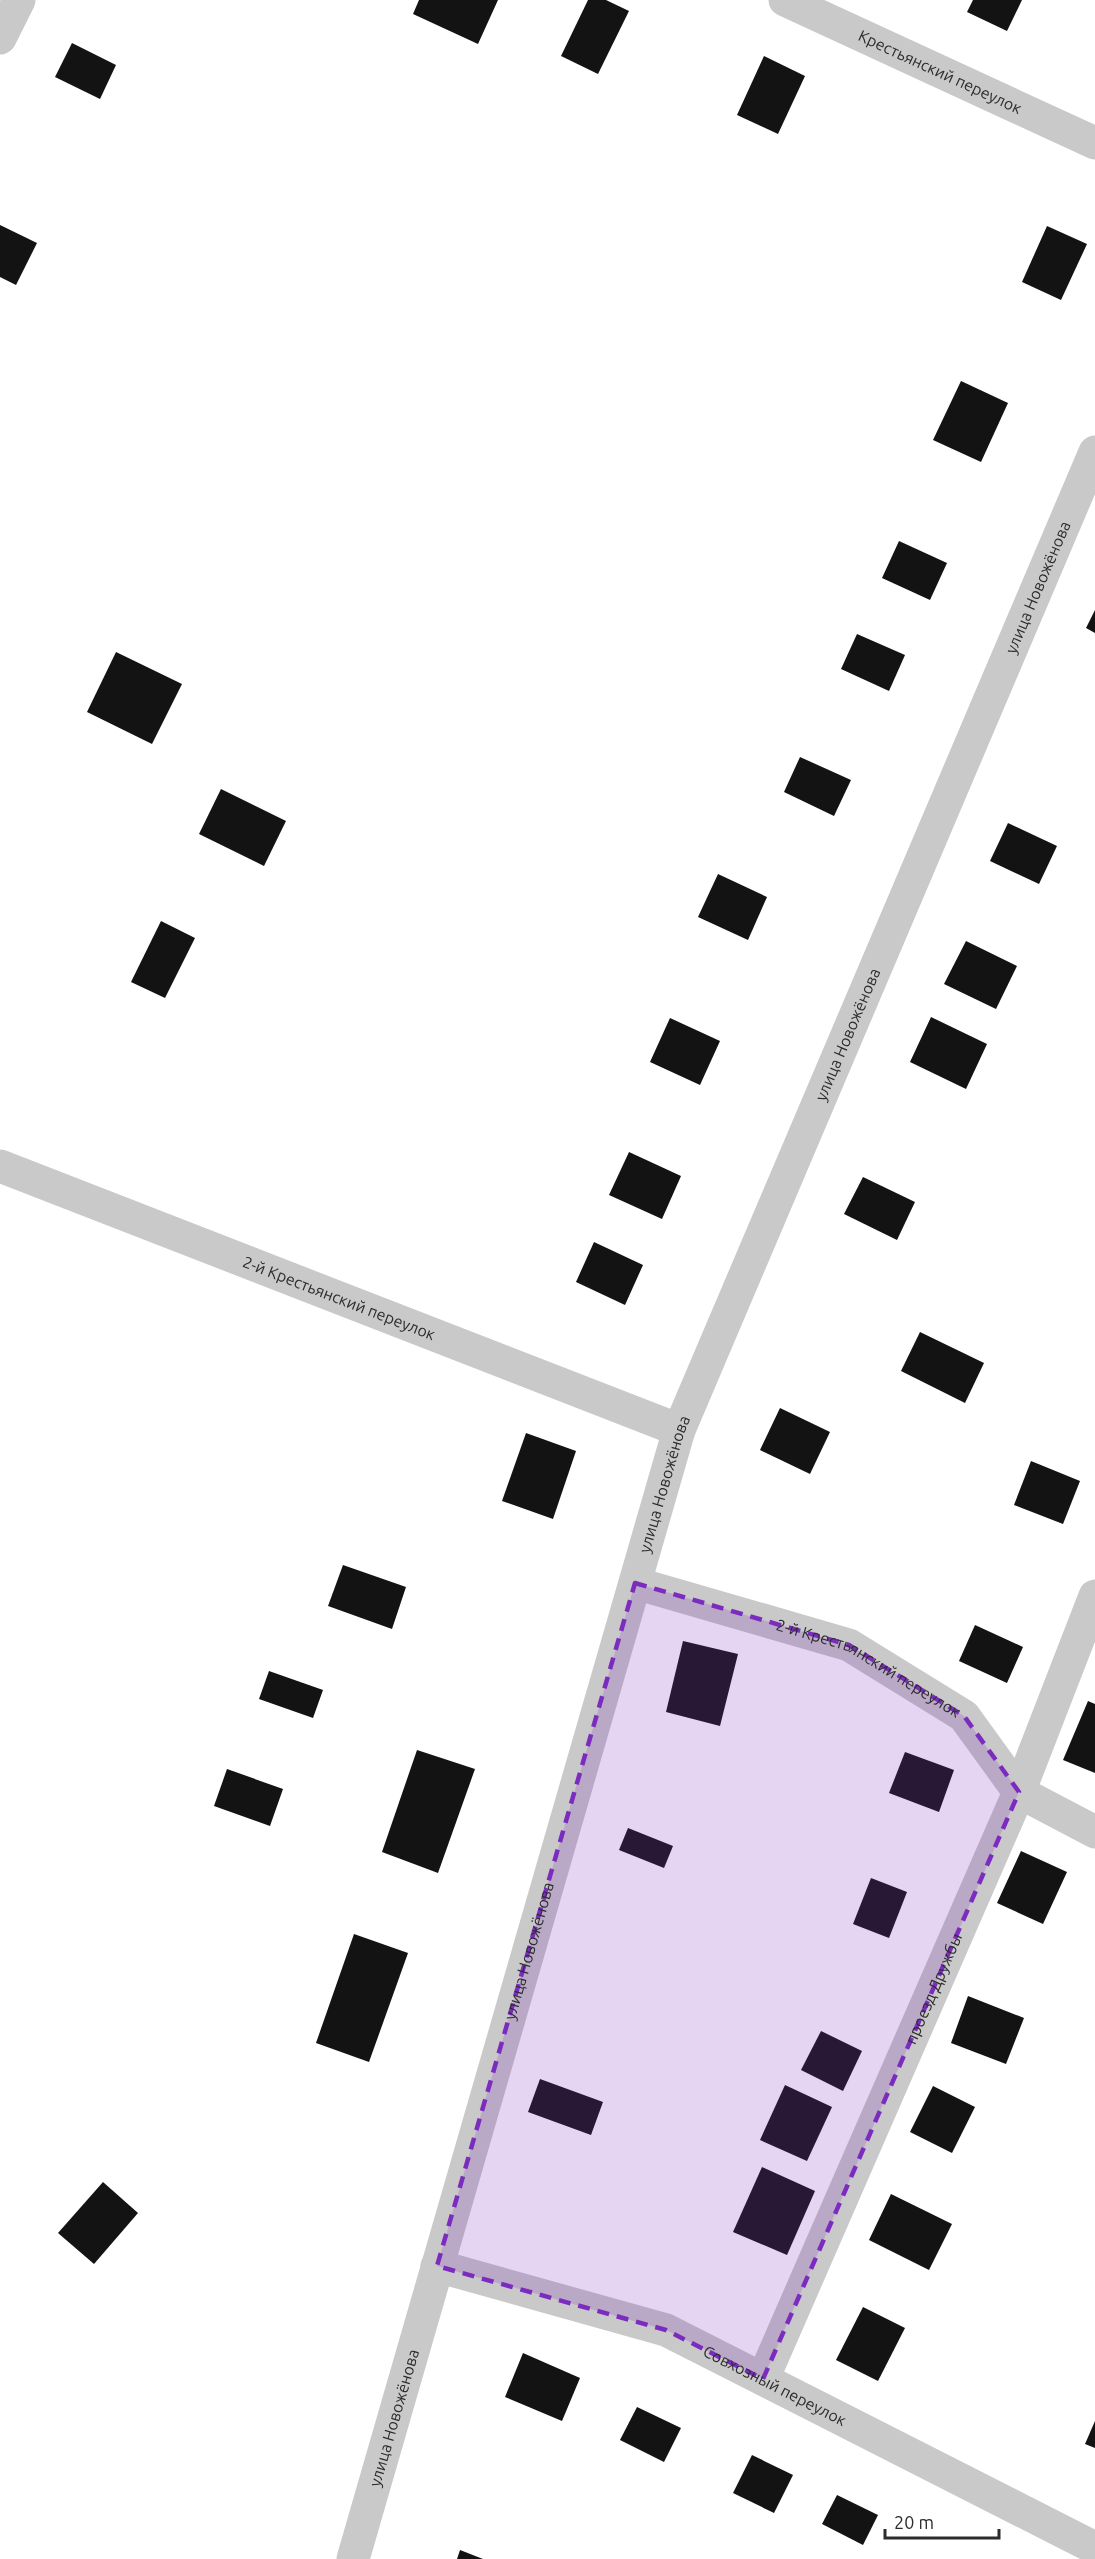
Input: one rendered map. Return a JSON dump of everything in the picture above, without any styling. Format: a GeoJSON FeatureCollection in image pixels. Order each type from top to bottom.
{"type":"FeatureCollection","features":[{"type":"Feature","properties":{"kind":"street"},"geometry":{"type":"LineString","coordinates":[[0,38],[18,0]]}},
{"type":"Feature","properties":{"kind":"street","name":"Крестьянский переулок"},"geometry":{"type":"LineString","coordinates":[[785,0],[1095,143]]}},
{"type":"Feature","properties":{"kind":"street","name":"улица Новожёнова"},"geometry":{"type":"LineString","coordinates":[[353,2559],[679,1430],[1095,452]]}},
{"type":"Feature","properties":{"kind":"street","name":"2-й Крестьянский переулок"},"geometry":{"type":"LineString","coordinates":[[0,1166],[679,1430]]}},
{"type":"Feature","properties":{"kind":"street","name":"2-й Крестьянский переулок"},"geometry":{"type":"LineString","coordinates":[[635,1583],[849,1645],[964,1716],[1019,1792],[1095,1832]]}},
{"type":"Feature","properties":{"kind":"street","name":"проезд Дружбы"},"geometry":{"type":"LineString","coordinates":[[763,2379],[1019,1792],[1095,1596]]}},
{"type":"Feature","properties":{"kind":"street","name":"Совхозный переулок"},"geometry":{"type":"LineString","coordinates":[[437,2266],[666,2330],[1095,2548]]}},
{"type":"Feature","properties":{"kind":"highlighted area"},"geometry":{"type":"Polygon","coordinates":[[[635,1583],[849,1645],[964,1716],[1019,1792],[763,2379],[666,2330],[437,2266],[635,1583]]]}},
{"type":"Feature","properties":{"kind":"building"},"geometry":{"type":"Polygon","coordinates":[[[419,0],[498,0],[478,44],[413,14],[419,0]]]}},
{"type":"Feature","properties":{"kind":"building"},"geometry":{"type":"Polygon","coordinates":[[[588,0],[606,0],[629,11],[598,74],[561,56],[588,0]]]}},
{"type":"Feature","properties":{"kind":"building"},"geometry":{"type":"Polygon","coordinates":[[[973,0],[1022,0],[1007,31],[967,12],[973,0]]]}},
{"type":"Feature","properties":{"kind":"building"},"geometry":{"type":"Polygon","coordinates":[[[72,43],[116,65],[100,99],[55,77],[72,43]]]}},
{"type":"Feature","properties":{"kind":"building"},"geometry":{"type":"Polygon","coordinates":[[[764,56],[805,76],[778,134],[737,115],[764,56]]]}},
{"type":"Feature","properties":{"kind":"building"},"geometry":{"type":"Polygon","coordinates":[[[0,225],[37,243],[16,285],[0,277],[0,225]]]}},
{"type":"Feature","properties":{"kind":"building"},"geometry":{"type":"Polygon","coordinates":[[[1047,226],[1087,244],[1061,300],[1022,282],[1047,226]]]}},
{"type":"Feature","properties":{"kind":"building"},"geometry":{"type":"Polygon","coordinates":[[[961,381],[1008,403],[981,462],[933,440],[961,381]]]}},
{"type":"Feature","properties":{"kind":"building"},"geometry":{"type":"Polygon","coordinates":[[[899,541],[947,563],[930,600],[882,578],[899,541]]]}},
{"type":"Feature","properties":{"kind":"building"},"geometry":{"type":"Polygon","coordinates":[[[1095,610],[1095,633],[1086,628],[1095,610]]]}},
{"type":"Feature","properties":{"kind":"building"},"geometry":{"type":"Polygon","coordinates":[[[857,634],[905,655],[889,691],[841,669],[857,634]]]}},
{"type":"Feature","properties":{"kind":"building"},"geometry":{"type":"Polygon","coordinates":[[[116,652],[182,684],[152,744],[87,712],[116,652]]]}},
{"type":"Feature","properties":{"kind":"building"},"geometry":{"type":"Polygon","coordinates":[[[800,757],[851,780],[834,816],[784,792],[800,757]]]}},
{"type":"Feature","properties":{"kind":"building"},"geometry":{"type":"Polygon","coordinates":[[[221,789],[286,821],[264,866],[199,834],[221,789]]]}},
{"type":"Feature","properties":{"kind":"building"},"geometry":{"type":"Polygon","coordinates":[[[1008,823],[1057,846],[1039,884],[990,861],[1008,823]]]}},
{"type":"Feature","properties":{"kind":"building"},"geometry":{"type":"Polygon","coordinates":[[[718,874],[767,897],[748,940],[698,917],[718,874]]]}},
{"type":"Feature","properties":{"kind":"building"},"geometry":{"type":"Polygon","coordinates":[[[161,921],[195,938],[165,998],[131,982],[161,921]]]}},
{"type":"Feature","properties":{"kind":"building"},"geometry":{"type":"Polygon","coordinates":[[[966,941],[1017,966],[996,1009],[944,984],[966,941]]]}},
{"type":"Feature","properties":{"kind":"building"},"geometry":{"type":"Polygon","coordinates":[[[931,1017],[987,1044],[966,1089],[910,1062],[931,1017]]]}},
{"type":"Feature","properties":{"kind":"building"},"geometry":{"type":"Polygon","coordinates":[[[670,1018],[720,1041],[700,1085],[650,1062],[670,1018]]]}},
{"type":"Feature","properties":{"kind":"building"},"geometry":{"type":"Polygon","coordinates":[[[629,1152],[681,1176],[662,1219],[609,1195],[629,1152]]]}},
{"type":"Feature","properties":{"kind":"building"},"geometry":{"type":"Polygon","coordinates":[[[863,1177],[915,1202],[897,1240],[844,1214],[863,1177]]]}},
{"type":"Feature","properties":{"kind":"building"},"geometry":{"type":"Polygon","coordinates":[[[594,1242],[643,1265],[625,1305],[576,1282],[594,1242]]]}},
{"type":"Feature","properties":{"kind":"building"},"geometry":{"type":"Polygon","coordinates":[[[920,1332],[984,1363],[965,1403],[901,1371],[920,1332]]]}},
{"type":"Feature","properties":{"kind":"building"},"geometry":{"type":"Polygon","coordinates":[[[780,1408],[830,1432],[810,1474],[760,1450],[780,1408]]]}},
{"type":"Feature","properties":{"kind":"building"},"geometry":{"type":"Polygon","coordinates":[[[526,1433],[576,1451],[553,1519],[502,1501],[526,1433]]]}},
{"type":"Feature","properties":{"kind":"building"},"geometry":{"type":"Polygon","coordinates":[[[1031,1461],[1080,1481],[1063,1524],[1014,1505],[1031,1461]]]}},
{"type":"Feature","properties":{"kind":"building"},"geometry":{"type":"Polygon","coordinates":[[[343,1565],[406,1587],[392,1629],[328,1606],[343,1565]]]}},
{"type":"Feature","properties":{"kind":"building"},"geometry":{"type":"Polygon","coordinates":[[[975,1625],[1023,1647],[1007,1683],[959,1661],[975,1625]]]}},
{"type":"Feature","properties":{"kind":"building"},"geometry":{"type":"Polygon","coordinates":[[[683,1641],[738,1654],[720,1726],[666,1712],[683,1641]]]}},
{"type":"Feature","properties":{"kind":"building"},"geometry":{"type":"Polygon","coordinates":[[[269,1671],[323,1690],[313,1718],[259,1699],[269,1671]]]}},
{"type":"Feature","properties":{"kind":"building"},"geometry":{"type":"Polygon","coordinates":[[[1088,1701],[1095,1704],[1095,1773],[1063,1760],[1088,1701]]]}},
{"type":"Feature","properties":{"kind":"building"},"geometry":{"type":"Polygon","coordinates":[[[417,1750],[475,1769],[438,1873],[382,1852],[417,1750]]]}},
{"type":"Feature","properties":{"kind":"building"},"geometry":{"type":"Polygon","coordinates":[[[905,1752],[954,1770],[939,1812],[889,1793],[905,1752]]]}},
{"type":"Feature","properties":{"kind":"building"},"geometry":{"type":"Polygon","coordinates":[[[227,1769],[283,1789],[270,1826],[214,1806],[227,1769]]]}},
{"type":"Feature","properties":{"kind":"building"},"geometry":{"type":"Polygon","coordinates":[[[628,1828],[673,1846],[664,1868],[619,1850],[628,1828]]]}},
{"type":"Feature","properties":{"kind":"building"},"geometry":{"type":"Polygon","coordinates":[[[1021,1851],[1067,1872],[1043,1924],[997,1903],[1021,1851]]]}},
{"type":"Feature","properties":{"kind":"building"},"geometry":{"type":"Polygon","coordinates":[[[871,1878],[907,1892],[889,1938],[853,1924],[871,1878]]]}},
{"type":"Feature","properties":{"kind":"building"},"geometry":{"type":"Polygon","coordinates":[[[354,1934],[408,1953],[369,2062],[316,2043],[354,1934]]]}},
{"type":"Feature","properties":{"kind":"building"},"geometry":{"type":"Polygon","coordinates":[[[968,1996],[1024,2018],[1006,2064],[951,2043],[968,1996]]]}},
{"type":"Feature","properties":{"kind":"building"},"geometry":{"type":"Polygon","coordinates":[[[821,2031],[862,2051],[843,2091],[801,2070],[821,2031]]]}},
{"type":"Feature","properties":{"kind":"building"},"geometry":{"type":"Polygon","coordinates":[[[540,2079],[603,2102],[591,2135],[528,2112],[540,2079]]]}},
{"type":"Feature","properties":{"kind":"building"},"geometry":{"type":"Polygon","coordinates":[[[785,2085],[832,2107],[807,2161],[760,2140],[785,2085]]]}},
{"type":"Feature","properties":{"kind":"building"},"geometry":{"type":"Polygon","coordinates":[[[933,2086],[975,2107],[952,2153],[910,2132],[933,2086]]]}},
{"type":"Feature","properties":{"kind":"building"},"geometry":{"type":"Polygon","coordinates":[[[762,2167],[815,2191],[787,2255],[733,2232],[762,2167]]]}},
{"type":"Feature","properties":{"kind":"building"},"geometry":{"type":"Polygon","coordinates":[[[103,2182],[138,2213],[94,2264],[58,2233],[103,2182]]]}},
{"type":"Feature","properties":{"kind":"building"},"geometry":{"type":"Polygon","coordinates":[[[891,2194],[952,2224],[929,2270],[869,2240],[891,2194]]]}},
{"type":"Feature","properties":{"kind":"building"},"geometry":{"type":"Polygon","coordinates":[[[863,2307],[905,2328],[878,2381],[836,2360],[863,2307]]]}},
{"type":"Feature","properties":{"kind":"building"},"geometry":{"type":"Polygon","coordinates":[[[523,2353],[580,2378],[562,2421],[505,2397],[523,2353]]]}},
{"type":"Feature","properties":{"kind":"building"},"geometry":{"type":"Polygon","coordinates":[[[637,2407],[681,2428],[664,2462],[620,2440],[637,2407]]]}},
{"type":"Feature","properties":{"kind":"building"},"geometry":{"type":"Polygon","coordinates":[[[1095,2421],[1095,2448],[1085,2444],[1095,2421]]]}},
{"type":"Feature","properties":{"kind":"building"},"geometry":{"type":"Polygon","coordinates":[[[752,2455],[793,2475],[774,2513],[733,2493],[752,2455]]]}},
{"type":"Feature","properties":{"kind":"building"},"geometry":{"type":"Polygon","coordinates":[[[837,2495],[878,2515],[863,2545],[822,2524],[837,2495]]]}},
{"type":"Feature","properties":{"kind":"building"},"geometry":{"type":"Polygon","coordinates":[[[460,2550],[483,2559],[457,2559],[460,2550]]]}}]}
